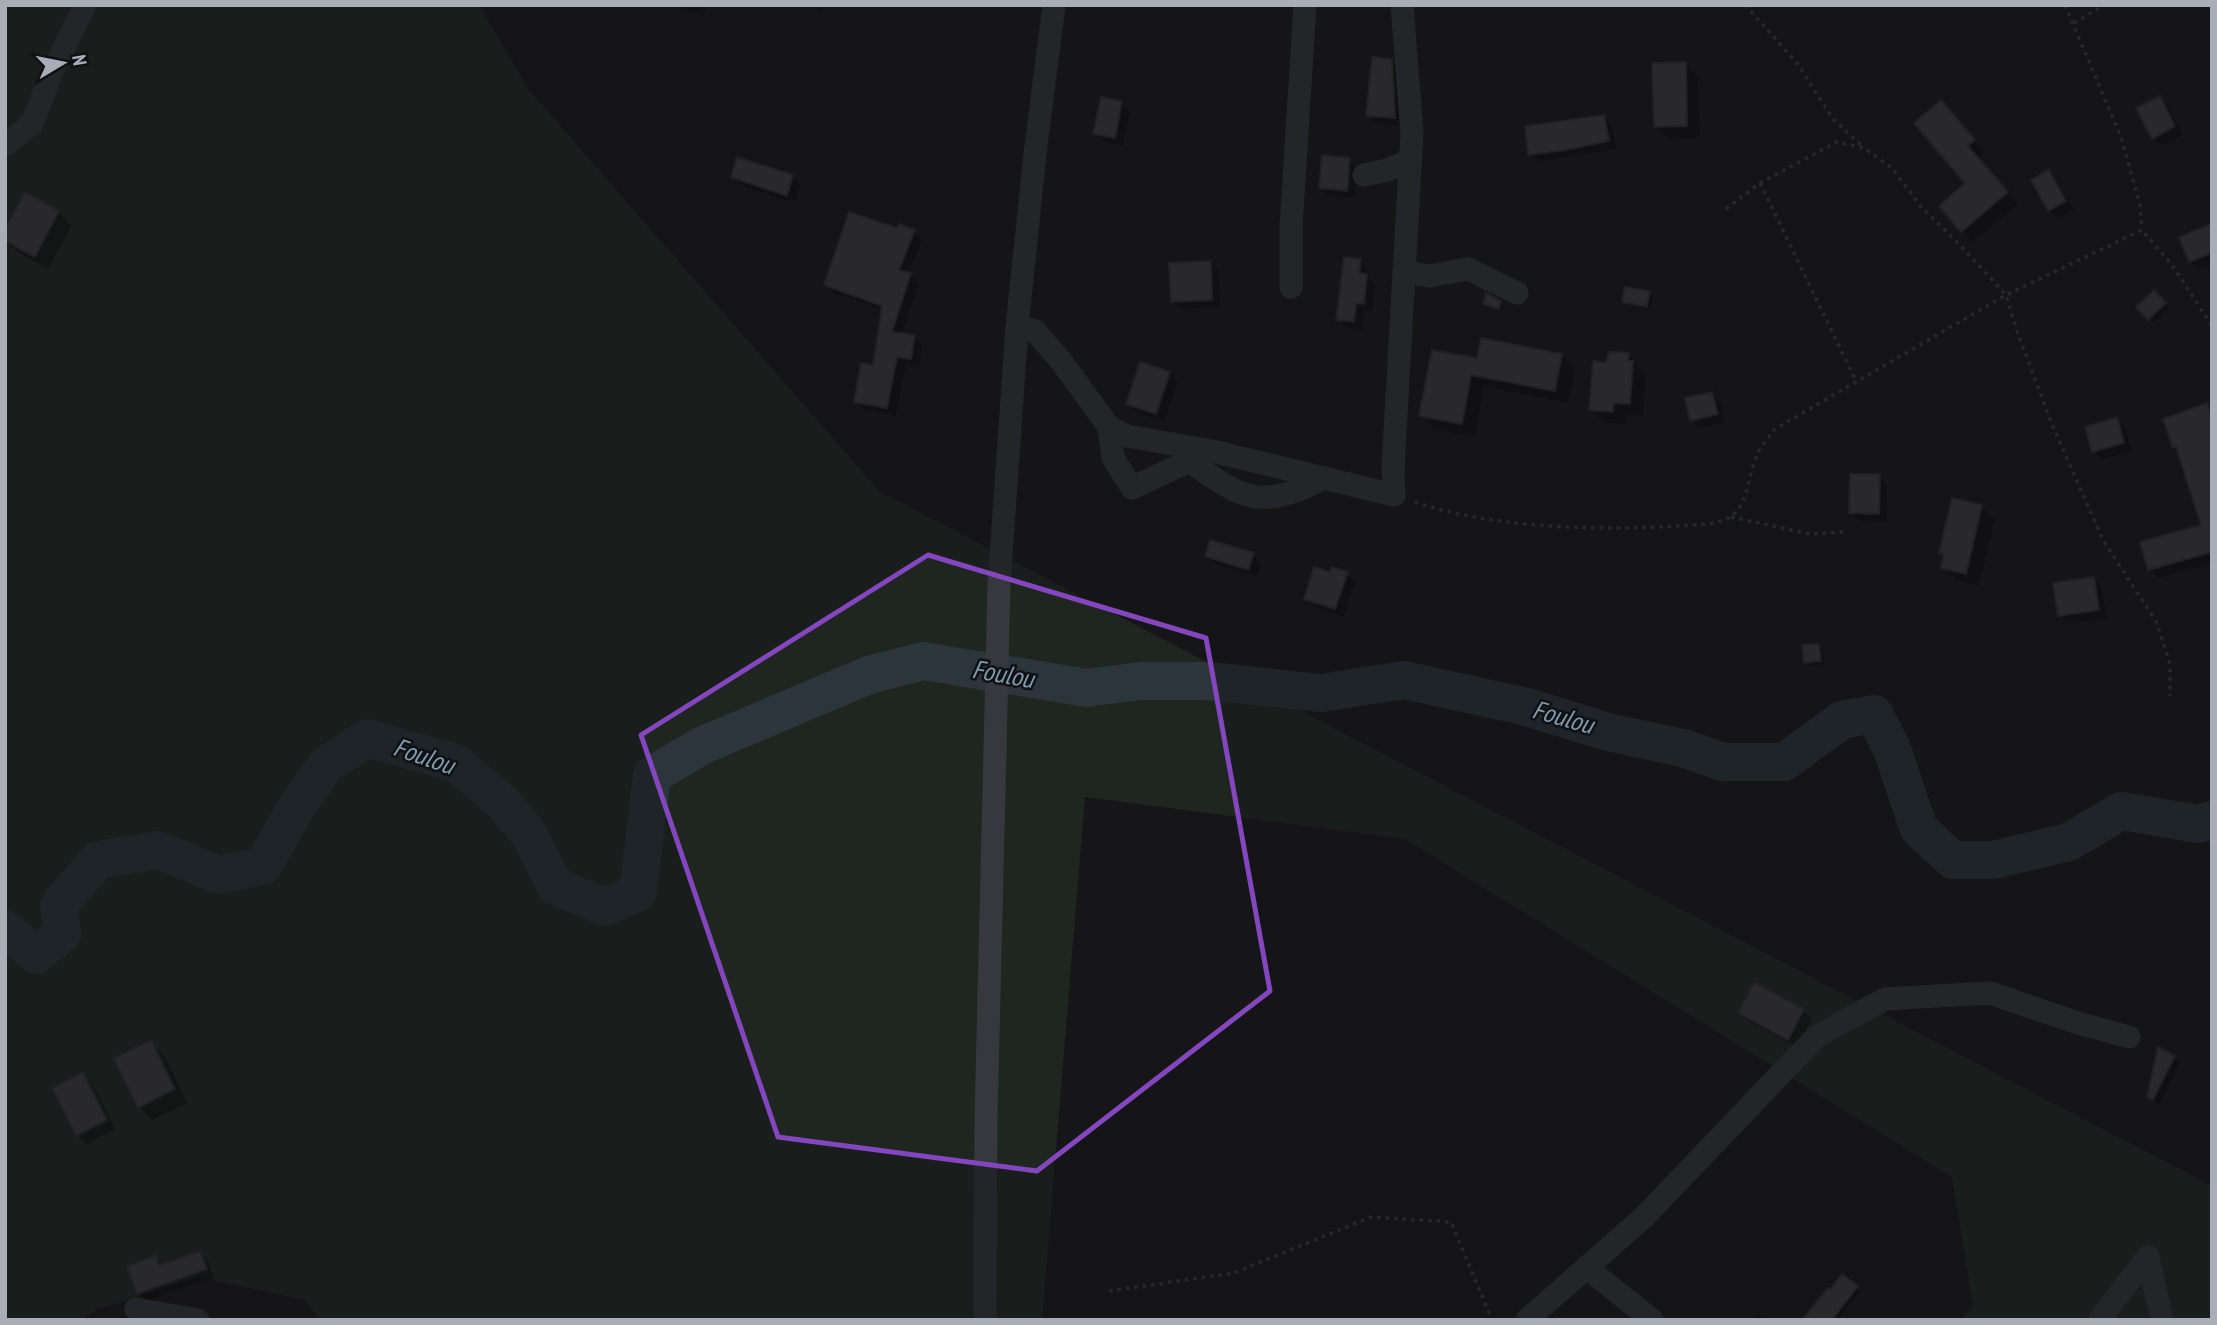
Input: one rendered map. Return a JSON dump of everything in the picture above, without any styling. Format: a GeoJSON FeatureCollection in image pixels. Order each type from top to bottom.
{"type":"FeatureCollection","features":[{"type":"Feature","properties":{"kind":"street"},"geometry":{"type":"LineString","coordinates":[[5,145],[32,124],[51,74],[85,5]]}},
{"type":"Feature","properties":{"kind":"street"},"geometry":{"type":"LineString","coordinates":[[985,1320],[986,1118],[999,585],[1017,327],[1054,5]]}},
{"type":"Feature","properties":{"kind":"street"},"geometry":{"type":"LineString","coordinates":[[1291,287],[1293,189],[1305,5]]}},
{"type":"Feature","properties":{"kind":"street"},"geometry":{"type":"LineString","coordinates":[[1017,327],[1035,331],[1109,426],[1128,436],[1212,451],[1394,495],[1393,467],[1412,133],[1402,5]]}},
{"type":"Feature","properties":{"kind":"street"},"geometry":{"type":"LineString","coordinates":[[1364,175],[1409,161]]}},
{"type":"Feature","properties":{"kind":"street"},"geometry":{"type":"LineString","coordinates":[[1404,272],[1429,276],[1468,270],[1517,293]]}},
{"type":"Feature","properties":{"kind":"street"},"geometry":{"type":"LineString","coordinates":[[1109,426],[1113,458],[1132,488],[1189,461],[1227,488],[1256,498],[1297,492],[1325,478]]}},
{"type":"Feature","properties":{"kind":"street"},"geometry":{"type":"LineString","coordinates":[[1540,1316],[1587,1268],[1644,1217],[1817,1036],[1885,999],[1990,993],[2129,1037]]}},
{"type":"Feature","properties":{"kind":"street"},"geometry":{"type":"LineString","coordinates":[[2098,1320],[2148,1257],[2162,1320]]}},
{"type":"Feature","properties":{"kind":"street"},"geometry":{"type":"LineString","coordinates":[[1587,1268],[1652,1320]]}},
{"type":"Feature","properties":{"kind":"street"},"geometry":{"type":"LineString","coordinates":[[136,1309],[198,1320]]}},
{"type":"Feature","properties":{"kind":"path"},"geometry":{"type":"LineString","coordinates":[[1745,5],[1797,63],[1833,119],[1864,148],[1891,167],[1922,208],[2006,295],[2051,422],[2103,540],[2157,623],[2170,664],[2170,696]]}},
{"type":"Feature","properties":{"kind":"path"},"geometry":{"type":"LineString","coordinates":[[2065,5],[2121,137],[2140,205],[2142,230],[2172,265],[2212,326]]}},
{"type":"Feature","properties":{"kind":"path"},"geometry":{"type":"LineString","coordinates":[[2074,23],[2104,5]]}},
{"type":"Feature","properties":{"kind":"path"},"geometry":{"type":"LineString","coordinates":[[1726,209],[1760,183],[1837,142],[1864,148]]}},
{"type":"Feature","properties":{"kind":"path"},"geometry":{"type":"LineString","coordinates":[[1760,183],[1856,381]]}},
{"type":"Feature","properties":{"kind":"path"},"geometry":{"type":"LineString","coordinates":[[1731,517],[1746,497],[1748,480],[1758,453],[1775,429],[2006,295],[2142,230]]}},
{"type":"Feature","properties":{"kind":"path"},"geometry":{"type":"LineString","coordinates":[[1394,495],[1442,511],[1521,524],[1643,528],[1712,523],[1731,517],[1810,534],[1845,532]]}},
{"type":"Feature","properties":{"kind":"path"},"geometry":{"type":"LineString","coordinates":[[1108,1291],[1234,1273],[1371,1217],[1451,1222],[1492,1320]]}},
{"type":"Feature","properties":{"kind":"highlighted area"},"geometry":{"type":"Polygon","coordinates":[[[928,555],[1206,638],[1270,991],[1037,1171],[778,1137],[641,735],[928,555]]]}},
{"type":"Feature","properties":{"kind":"shaded area"},"geometry":{"type":"Polygon","coordinates":[[[5,5],[479,5],[529,90],[879,491],[2212,1186],[2212,1320],[1960,1320],[1973,1306],[1952,1177],[1405,839],[1085,797],[1042,1320],[320,1320],[305,1300],[199,1277],[98,1309],[80,1320],[5,1320],[5,5]]]}},
{"type":"Feature","properties":{"kind":"building"},"geometry":{"type":"Polygon","coordinates":[[[1372,57],[1392,59],[1395,118],[1366,116],[1372,57]]]}},
{"type":"Feature","properties":{"kind":"building"},"geometry":{"type":"Polygon","coordinates":[[[1686,62],[1687,126],[1654,127],[1652,63],[1686,62]]]}},
{"type":"Feature","properties":{"kind":"building"},"geometry":{"type":"Polygon","coordinates":[[[2160,96],[2175,126],[2152,139],[2136,108],[2160,96]]]}},
{"type":"Feature","properties":{"kind":"building"},"geometry":{"type":"Polygon","coordinates":[[[1101,97],[1122,101],[1115,138],[1093,134],[1101,97]]]}},
{"type":"Feature","properties":{"kind":"building"},"geometry":{"type":"Polygon","coordinates":[[[1941,100],[1975,140],[1968,146],[2008,192],[1961,232],[1939,206],[1965,183],[1914,123],[1941,100]]]}},
{"type":"Feature","properties":{"kind":"building"},"geometry":{"type":"Polygon","coordinates":[[[1604,115],[1609,141],[1528,155],[1525,126],[1604,115]]]}},
{"type":"Feature","properties":{"kind":"building"},"geometry":{"type":"Polygon","coordinates":[[[1322,155],[1350,158],[1347,191],[1319,188],[1322,155]]]}},
{"type":"Feature","properties":{"kind":"building"},"geometry":{"type":"Polygon","coordinates":[[[737,157],[793,175],[787,196],[731,177],[737,157]]]}},
{"type":"Feature","properties":{"kind":"building"},"geometry":{"type":"Polygon","coordinates":[[[2049,170],[2066,201],[2048,211],[2031,180],[2049,170]]]}},
{"type":"Feature","properties":{"kind":"building"},"geometry":{"type":"Polygon","coordinates":[[[25,192],[59,211],[35,257],[5,241],[5,229],[25,192]]]}},
{"type":"Feature","properties":{"kind":"building"},"geometry":{"type":"Polygon","coordinates":[[[849,212],[897,228],[899,224],[915,230],[899,270],[911,273],[892,332],[915,335],[911,359],[897,357],[887,408],[854,402],[861,363],[873,365],[882,306],[824,285],[849,212]]]}},
{"type":"Feature","properties":{"kind":"building"},"geometry":{"type":"Polygon","coordinates":[[[2212,224],[2212,253],[2189,262],[2179,237],[2212,224]]]}},
{"type":"Feature","properties":{"kind":"building"},"geometry":{"type":"Polygon","coordinates":[[[1344,257],[1361,259],[1359,273],[1367,274],[1364,304],[1356,303],[1354,322],[1336,320],[1344,257]]]}},
{"type":"Feature","properties":{"kind":"building"},"geometry":{"type":"Polygon","coordinates":[[[1211,261],[1212,300],[1171,302],[1169,263],[1211,261]]]}},
{"type":"Feature","properties":{"kind":"building"},"geometry":{"type":"Polygon","coordinates":[[[1625,287],[1650,291],[1647,307],[1622,302],[1625,287]]]}},
{"type":"Feature","properties":{"kind":"building"},"geometry":{"type":"Polygon","coordinates":[[[2154,290],[2166,303],[2148,320],[2136,307],[2154,290]]]}},
{"type":"Feature","properties":{"kind":"building"},"geometry":{"type":"Polygon","coordinates":[[[1486,293],[1501,301],[1499,309],[1483,304],[1486,293]]]}},
{"type":"Feature","properties":{"kind":"building"},"geometry":{"type":"Polygon","coordinates":[[[1481,338],[1562,354],[1555,391],[1471,375],[1462,424],[1419,416],[1432,350],[1477,358],[1481,338]]]}},
{"type":"Feature","properties":{"kind":"building"},"geometry":{"type":"Polygon","coordinates":[[[1609,352],[1629,353],[1628,361],[1633,361],[1630,404],[1614,403],[1613,412],[1589,410],[1593,361],[1606,363],[1609,352]]]}},
{"type":"Feature","properties":{"kind":"building"},"geometry":{"type":"Polygon","coordinates":[[[1140,362],[1170,372],[1156,414],[1126,404],[1140,362]]]}},
{"type":"Feature","properties":{"kind":"building"},"geometry":{"type":"Polygon","coordinates":[[[1712,392],[1718,414],[1690,421],[1685,398],[1712,392]]]}},
{"type":"Feature","properties":{"kind":"building"},"geometry":{"type":"Polygon","coordinates":[[[2207,403],[2212,418],[2212,552],[2148,570],[2140,542],[2201,525],[2176,447],[2173,448],[2163,419],[2207,403]]]}},
{"type":"Feature","properties":{"kind":"building"},"geometry":{"type":"Polygon","coordinates":[[[2117,417],[2124,443],[2092,452],[2085,427],[2117,417]]]}},
{"type":"Feature","properties":{"kind":"building"},"geometry":{"type":"Polygon","coordinates":[[[1850,474],[1880,474],[1879,514],[1849,513],[1850,474]]]}},
{"type":"Feature","properties":{"kind":"building"},"geometry":{"type":"Polygon","coordinates":[[[1952,498],[1982,505],[1966,574],[1941,568],[1944,554],[1939,553],[1952,498]]]}},
{"type":"Feature","properties":{"kind":"building"},"geometry":{"type":"Polygon","coordinates":[[[1210,540],[1254,553],[1248,570],[1205,556],[1210,540]]]}},
{"type":"Feature","properties":{"kind":"building"},"geometry":{"type":"Polygon","coordinates":[[[1314,567],[1330,572],[1332,567],[1348,572],[1335,609],[1304,599],[1314,567]]]}},
{"type":"Feature","properties":{"kind":"building"},"geometry":{"type":"Polygon","coordinates":[[[2094,577],[2099,610],[2058,616],[2053,583],[2094,577]]]}},
{"type":"Feature","properties":{"kind":"building"},"geometry":{"type":"Polygon","coordinates":[[[1819,644],[1821,661],[1804,663],[1802,645],[1819,644]]]}},
{"type":"Feature","properties":{"kind":"building"},"geometry":{"type":"Polygon","coordinates":[[[1754,982],[1804,1009],[1788,1040],[1738,1013],[1754,982]]]}},
{"type":"Feature","properties":{"kind":"building"},"geometry":{"type":"Polygon","coordinates":[[[151,1040],[175,1089],[138,1108],[113,1058],[151,1040]]]}},
{"type":"Feature","properties":{"kind":"building"},"geometry":{"type":"Polygon","coordinates":[[[2158,1047],[2175,1056],[2153,1100],[2147,1097],[2158,1047]]]}},
{"type":"Feature","properties":{"kind":"building"},"geometry":{"type":"Polygon","coordinates":[[[83,1072],[107,1120],[76,1136],[52,1088],[83,1072]]]}},
{"type":"Feature","properties":{"kind":"building"},"geometry":{"type":"Polygon","coordinates":[[[200,1251],[207,1269],[137,1294],[127,1266],[156,1255],[159,1265],[200,1251]]]}},
{"type":"Feature","properties":{"kind":"building"},"geometry":{"type":"Polygon","coordinates":[[[1842,1274],[1858,1286],[1832,1320],[1802,1320],[1828,1288],[1830,1290],[1842,1274]]]}},
{"type":"Feature","properties":{"kind":"waterway","name":"Foulou"},"geometry":{"type":"LineString","coordinates":[[5,929],[36,955],[62,934],[59,905],[98,860],[158,850],[219,875],[263,866],[297,806],[325,766],[367,738],[456,763],[503,803],[529,834],[555,886],[605,907],[638,892],[652,775],[703,745],[869,675],[923,661],[1087,688],[1140,681],[1208,681],[1321,693],[1404,680],[1523,706],[1608,732],[1683,748],[1723,762],[1784,762],[1842,720],[1874,714],[1892,749],[1919,829],[1953,860],[1993,860],[2069,842],[2121,811],[2198,824],[2212,820]]}}]}
